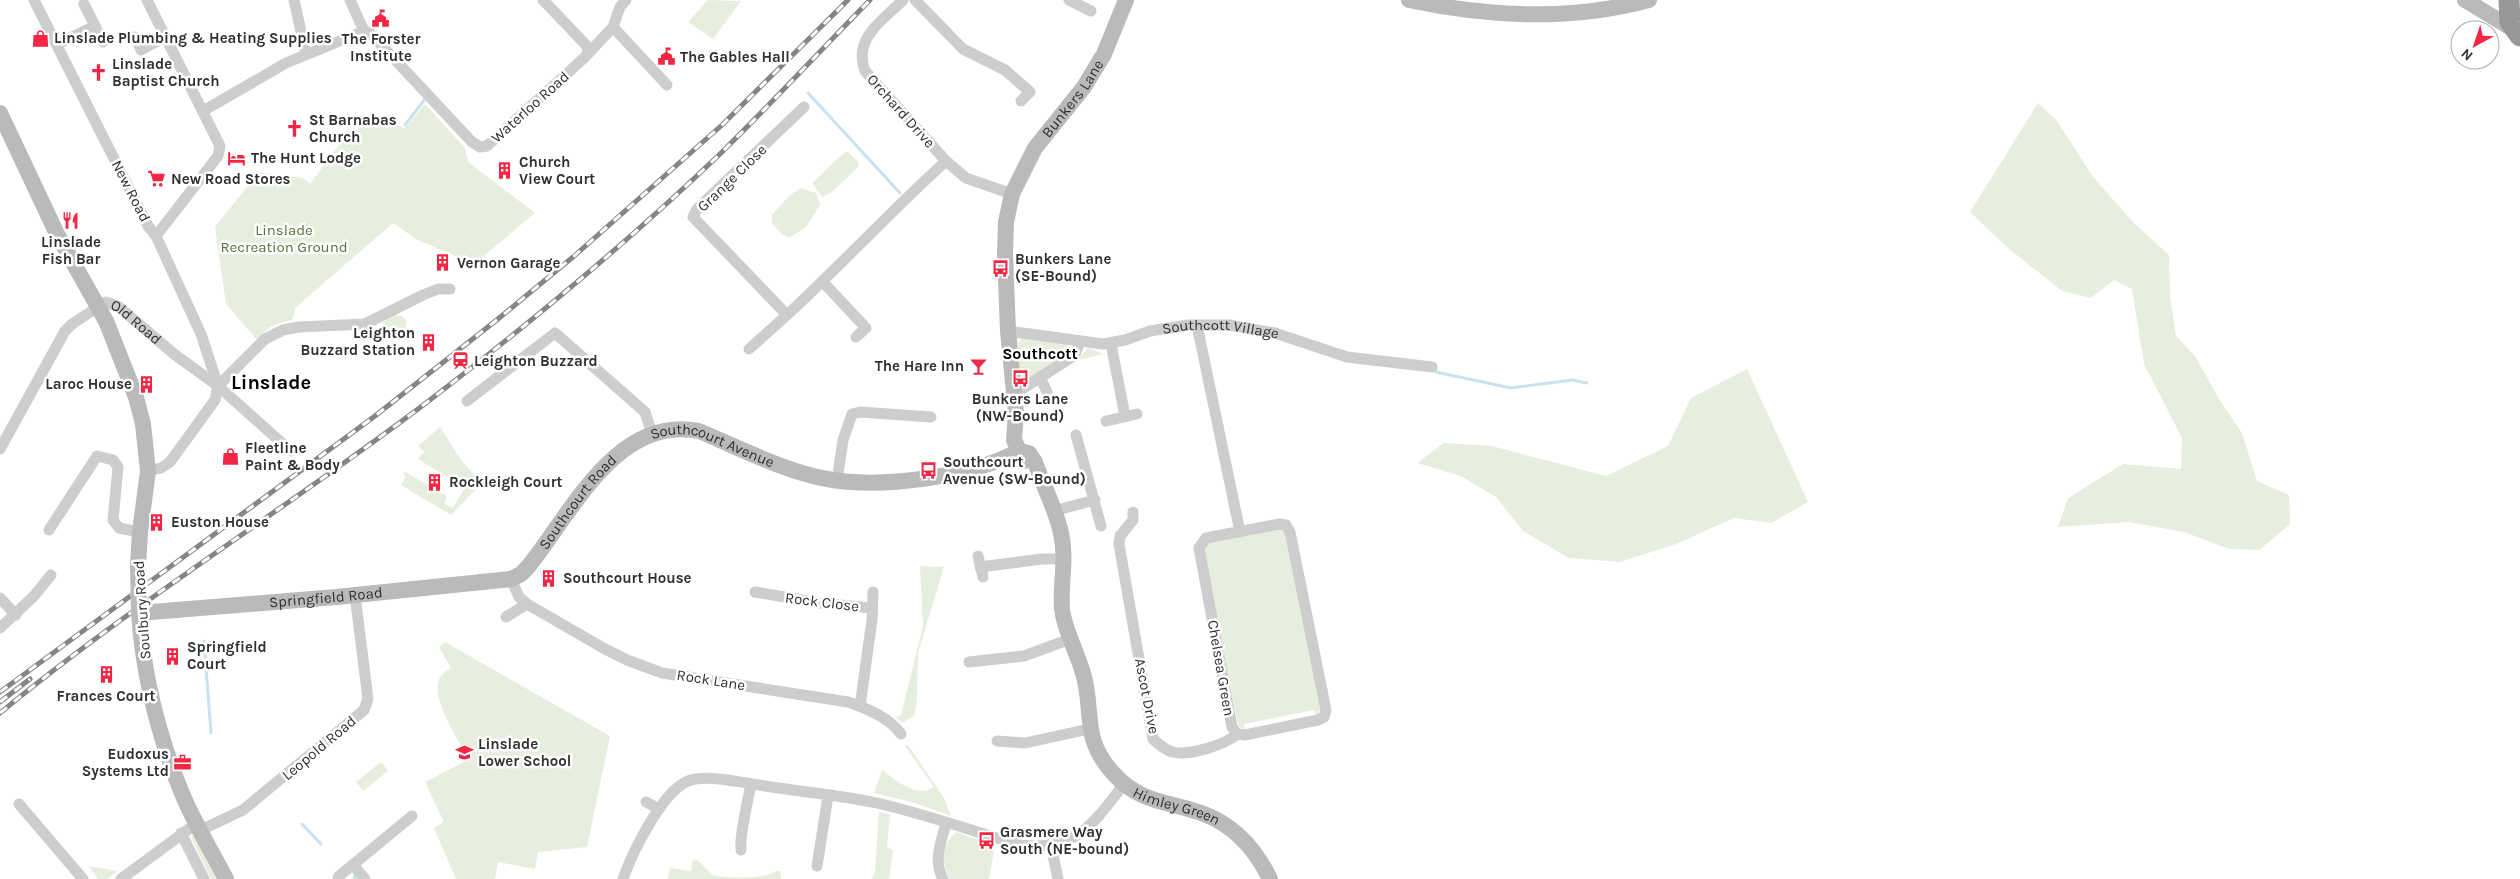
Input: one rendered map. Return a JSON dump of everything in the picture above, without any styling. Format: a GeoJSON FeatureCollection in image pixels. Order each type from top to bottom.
{"type":"FeatureCollection","features":[{"type":"Feature","properties":{"kind":"highway"},"geometry":{"type":"LineString","coordinates":[[2509,0],[2508,11],[2518,33]]}},
{"type":"Feature","properties":{"kind":"street","name":"New Road"},"geometry":{"type":"LineString","coordinates":[[34,0],[58,44],[148,226],[156,236],[201,334],[218,386]]}},
{"type":"Feature","properties":{"kind":"street"},"geometry":{"type":"LineString","coordinates":[[147,0],[220,146],[218,156],[156,236]]}},
{"type":"Feature","properties":{"kind":"street"},"geometry":{"type":"LineString","coordinates":[[294,0],[306,54]]}},
{"type":"Feature","properties":{"kind":"street"},"geometry":{"type":"LineString","coordinates":[[203,111],[286,63],[364,31],[350,0]]}},
{"type":"Feature","properties":{"kind":"street"},"geometry":{"type":"LineString","coordinates":[[543,0],[587,46],[588,52]]}},
{"type":"Feature","properties":{"kind":"street"},"geometry":{"type":"LineString","coordinates":[[588,52],[613,27],[620,7],[626,0]]}},
{"type":"Feature","properties":{"kind":"street","name":"Orchard Drive"},"geometry":{"type":"LineString","coordinates":[[903,0],[866,37],[862,47],[862,62],[865,71],[946,161],[966,178],[1012,194]]}},
{"type":"Feature","properties":{"kind":"street"},"geometry":{"type":"LineString","coordinates":[[915,0],[962,49],[1015,76],[1030,92],[1020,101]]}},
{"type":"Feature","properties":{"kind":"street"},"geometry":{"type":"LineString","coordinates":[[1069,0],[1091,11]]}},
{"type":"Feature","properties":{"kind":"street","name":"Bunkers Lane"},"geometry":{"type":"LineString","coordinates":[[1012,194],[1035,148],[1084,87],[1104,54],[1126,0]]}},
{"type":"Feature","properties":{"kind":"street"},"geometry":{"type":"LineString","coordinates":[[1409,0],[1479,11],[1520,14],[1600,10],[1650,0]]}},
{"type":"Feature","properties":{"kind":"street"},"geometry":{"type":"LineString","coordinates":[[2465,0],[2518,33]]}},
{"type":"Feature","properties":{"kind":"street"},"geometry":{"type":"LineString","coordinates":[[84,4],[103,42]]}},
{"type":"Feature","properties":{"kind":"street"},"geometry":{"type":"LineString","coordinates":[[58,44],[95,26]]}},
{"type":"Feature","properties":{"kind":"street"},"geometry":{"type":"LineString","coordinates":[[613,27],[667,85]]}},
{"type":"Feature","properties":{"kind":"street","name":"Waterloo Road"},"geometry":{"type":"LineString","coordinates":[[364,31],[370,32],[472,142],[480,147],[487,146],[588,52]]}},
{"type":"Feature","properties":{"kind":"street"},"geometry":{"type":"LineString","coordinates":[[135,37],[141,50],[165,37]]}},
{"type":"Feature","properties":{"kind":"street","name":"Grange Close"},"geometry":{"type":"LineString","coordinates":[[787,315],[693,217],[697,209],[804,107]]}},
{"type":"Feature","properties":{"kind":"street","name":"Old Road"},"geometry":{"type":"LineString","coordinates":[[0,113],[57,234],[98,306],[112,302],[174,354],[218,386],[291,451]]}},
{"type":"Feature","properties":{"kind":"street"},"geometry":{"type":"LineString","coordinates":[[749,349],[823,282],[901,203],[946,161]]}},
{"type":"Feature","properties":{"kind":"street"},"geometry":{"type":"LineString","coordinates":[[1012,194],[1006,222],[1008,331],[1016,414],[1023,426],[1023,440],[1019,451]]}},
{"type":"Feature","properties":{"kind":"street"},"geometry":{"type":"LineString","coordinates":[[823,282],[866,328],[856,337]]}},
{"type":"Feature","properties":{"kind":"street"},"geometry":{"type":"LineString","coordinates":[[148,471],[161,468],[170,462],[215,400],[218,386],[265,339],[283,330],[299,327],[365,324],[423,295],[438,290],[450,289]]}},
{"type":"Feature","properties":{"kind":"street"},"geometry":{"type":"LineString","coordinates":[[0,449],[65,331],[98,306]]}},
{"type":"Feature","properties":{"kind":"street","name":"Soulbury Road"},"geometry":{"type":"LineString","coordinates":[[98,306],[136,397],[143,424],[148,471],[140,532],[138,566],[140,616],[146,674],[163,743],[182,792],[226,879]]}},
{"type":"Feature","properties":{"kind":"street"},"geometry":{"type":"LineString","coordinates":[[1198,324],[1240,532]]}},
{"type":"Feature","properties":{"kind":"street","name":"Southcott Village"},"geometry":{"type":"LineString","coordinates":[[1008,331],[1111,344],[1150,331],[1198,324],[1228,325],[1275,333],[1347,357],[1432,367]]}},
{"type":"Feature","properties":{"kind":"street","name":"Southcourt Avenue"},"geometry":{"type":"LineString","coordinates":[[467,401],[555,333],[645,412],[652,434],[668,428],[699,431],[795,470],[837,482],[882,483],[933,477],[996,462],[1019,451]]}},
{"type":"Feature","properties":{"kind":"street"},"geometry":{"type":"LineString","coordinates":[[1022,389],[1075,355],[1080,341]]}},
{"type":"Feature","properties":{"kind":"street"},"geometry":{"type":"LineString","coordinates":[[1111,344],[1125,416]]}},
{"type":"Feature","properties":{"kind":"street"},"geometry":{"type":"LineString","coordinates":[[1040,378],[1047,392]]}},
{"type":"Feature","properties":{"kind":"street"},"geometry":{"type":"LineString","coordinates":[[837,482],[843,440],[852,414],[860,412],[925,417],[919,429]]}},
{"type":"Feature","properties":{"kind":"street"},"geometry":{"type":"LineString","coordinates":[[1106,421],[1137,414]]}},
{"type":"Feature","properties":{"kind":"street","name":"Southcourt Road"},"geometry":{"type":"LineString","coordinates":[[511,579],[522,574],[532,562],[580,493],[595,476],[612,460],[652,434]]}},
{"type":"Feature","properties":{"kind":"street"},"geometry":{"type":"LineString","coordinates":[[1076,435],[1096,500],[1101,526]]}},
{"type":"Feature","properties":{"kind":"street","name":"Himley Green"},"geometry":{"type":"LineString","coordinates":[[1019,451],[1024,460],[1039,474],[1061,532],[1064,559],[1062,609],[1070,639],[1085,681],[1089,729],[1099,753],[1124,784],[1157,802],[1204,814],[1229,827],[1249,844],[1270,879]]}},
{"type":"Feature","properties":{"kind":"street"},"geometry":{"type":"LineString","coordinates":[[48,530],[97,456],[114,460],[118,467],[113,520],[119,528],[140,532]]}},
{"type":"Feature","properties":{"kind":"street"},"geometry":{"type":"LineString","coordinates":[[1054,511],[1096,500]]}},
{"type":"Feature","properties":{"kind":"street","name":"Ascot Drive"},"geometry":{"type":"LineString","coordinates":[[1133,512],[1133,520],[1120,536],[1119,544],[1127,563],[1153,739],[1166,750],[1182,753],[1227,743],[1237,734]]}},
{"type":"Feature","properties":{"kind":"street","name":"Chelsea Green"},"geometry":{"type":"LineString","coordinates":[[1289,521],[1326,710],[1326,720],[1245,735],[1237,734],[1232,727],[1196,540],[1240,532],[1289,521]]}},
{"type":"Feature","properties":{"kind":"street"},"geometry":{"type":"LineString","coordinates":[[980,567],[1042,559],[1064,559]]}},
{"type":"Feature","properties":{"kind":"street"},"geometry":{"type":"LineString","coordinates":[[0,628],[16,615],[51,575]]}},
{"type":"Feature","properties":{"kind":"street","name":"Springfield Road"},"geometry":{"type":"LineString","coordinates":[[140,616],[511,579]]}},
{"type":"Feature","properties":{"kind":"street","name":"Rock Lane"},"geometry":{"type":"LineString","coordinates":[[511,579],[519,597],[527,604],[605,649],[662,673],[827,698],[860,706],[894,726],[901,734]]}},
{"type":"Feature","properties":{"kind":"street","name":"Rock Close"},"geometry":{"type":"LineString","coordinates":[[755,592],[773,590],[818,603],[872,608]]}},
{"type":"Feature","properties":{"kind":"street","name":"Rock Close"},"geometry":{"type":"LineString","coordinates":[[860,706],[873,592]]}},
{"type":"Feature","properties":{"kind":"street","name":"Leopold Road"},"geometry":{"type":"LineString","coordinates":[[122,879],[180,833],[243,810],[364,710],[368,699],[355,595]]}},
{"type":"Feature","properties":{"kind":"street"},"geometry":{"type":"LineString","coordinates":[[0,598],[16,615]]}},
{"type":"Feature","properties":{"kind":"street"},"geometry":{"type":"LineString","coordinates":[[506,617],[527,604]]}},
{"type":"Feature","properties":{"kind":"street"},"geometry":{"type":"LineString","coordinates":[[969,663],[1024,656],[1070,639]]}},
{"type":"Feature","properties":{"kind":"street"},"geometry":{"type":"LineString","coordinates":[[1001,744],[1036,742],[1089,729]]}},
{"type":"Feature","properties":{"kind":"street"},"geometry":{"type":"LineString","coordinates":[[623,879],[630,861],[659,809],[672,790],[688,781],[710,779],[876,803],[1020,845],[1050,846],[1070,839],[1085,830],[1124,784]]}},
{"type":"Feature","properties":{"kind":"street"},"geometry":{"type":"LineString","coordinates":[[741,850],[740,841],[744,831],[751,784]]}},
{"type":"Feature","properties":{"kind":"street"},"geometry":{"type":"LineString","coordinates":[[822,860],[828,796]]}},
{"type":"Feature","properties":{"kind":"street"},"geometry":{"type":"LineString","coordinates":[[646,802],[659,809]]}},
{"type":"Feature","properties":{"kind":"street"},"geometry":{"type":"LineString","coordinates":[[19,804],[83,879]]}},
{"type":"Feature","properties":{"kind":"street"},"geometry":{"type":"LineString","coordinates":[[338,876],[412,816]]}},
{"type":"Feature","properties":{"kind":"street"},"geometry":{"type":"LineString","coordinates":[[943,879],[938,870],[937,858],[946,823]]}},
{"type":"Feature","properties":{"kind":"street"},"geometry":{"type":"LineString","coordinates":[[396,829],[404,839]]}},
{"type":"Feature","properties":{"kind":"street"},"geometry":{"type":"LineString","coordinates":[[180,833],[204,879]]}},
{"type":"Feature","properties":{"kind":"street"},"geometry":{"type":"LineString","coordinates":[[1050,846],[1058,879]]}},
{"type":"Feature","properties":{"kind":"street"},"geometry":{"type":"LineString","coordinates":[[353,864],[365,879]]}},
{"type":"Feature","properties":{"kind":"green space"},"geometry":{"type":"Polygon","coordinates":[[[708,0],[741,1],[713,39],[688,22],[708,0]]]}},
{"type":"Feature","properties":{"kind":"green space"},"geometry":{"type":"Polygon","coordinates":[[[2038,103],[2057,121],[2093,177],[2134,223],[2169,255],[2170,296],[2176,336],[2195,356],[2219,399],[2242,433],[2257,481],[2289,495],[2290,524],[2259,550],[2229,549],[2184,532],[2129,522],[2058,527],[2068,498],[2123,464],[2181,469],[2182,438],[2144,364],[2132,289],[2114,280],[2091,298],[2062,291],[2008,248],[1970,212],[2038,103]]]}},
{"type":"Feature","properties":{"kind":"green space","name":"Linslade Recreation Ground"},"geometry":{"type":"Polygon","coordinates":[[[425,104],[465,148],[468,162],[535,213],[474,264],[416,239],[393,223],[295,308],[293,319],[270,327],[257,340],[226,304],[215,227],[259,172],[303,178],[310,184],[342,141],[350,140],[368,116],[405,128],[425,104]]]}},
{"type":"Feature","properties":{"kind":"green space"},"geometry":{"type":"Polygon","coordinates":[[[845,152],[848,152],[859,163],[858,167],[832,192],[822,197],[812,183],[845,152]]]}},
{"type":"Feature","properties":{"kind":"green space"},"geometry":{"type":"Polygon","coordinates":[[[801,188],[816,193],[820,205],[806,227],[789,238],[782,234],[772,223],[772,215],[790,195],[801,188]]]}},
{"type":"Feature","properties":{"kind":"green space"},"geometry":{"type":"Polygon","coordinates":[[[394,315],[402,316],[406,320],[405,331],[398,333],[382,323],[394,315]]]}},
{"type":"Feature","properties":{"kind":"green space"},"geometry":{"type":"Polygon","coordinates":[[[1024,337],[1067,342],[1070,349],[1067,354],[1021,385],[1018,343],[1024,337]]]}},
{"type":"Feature","properties":{"kind":"green space"},"geometry":{"type":"Polygon","coordinates":[[[1088,348],[1104,354],[1078,360],[1088,348]]]}},
{"type":"Feature","properties":{"kind":"green space"},"geometry":{"type":"Polygon","coordinates":[[[1747,369],[1808,502],[1771,523],[1734,518],[1676,544],[1620,562],[1569,558],[1523,531],[1496,497],[1461,476],[1417,463],[1444,443],[1492,446],[1606,476],[1668,446],[1691,398],[1747,369]]]}},
{"type":"Feature","properties":{"kind":"green space"},"geometry":{"type":"Polygon","coordinates":[[[440,427],[461,460],[482,483],[451,515],[401,485],[406,477],[403,473],[405,472],[447,496],[444,504],[453,508],[466,486],[457,480],[455,482],[418,459],[424,452],[418,446],[440,427]]]}},
{"type":"Feature","properties":{"kind":"green space"},"geometry":{"type":"Polygon","coordinates":[[[1280,528],[1284,530],[1321,709],[1316,716],[1314,710],[1244,724],[1245,730],[1241,729],[1238,725],[1203,550],[1206,543],[1280,528]]]}},
{"type":"Feature","properties":{"kind":"green space"},"geometry":{"type":"Polygon","coordinates":[[[920,566],[944,567],[918,653],[917,700],[914,716],[902,723],[895,717],[901,715],[923,626],[920,566]]]}},
{"type":"Feature","properties":{"kind":"green space","name":"Linslade Lower School"},"geometry":{"type":"Polygon","coordinates":[[[445,642],[610,736],[587,847],[538,852],[535,869],[498,862],[495,879],[456,879],[434,828],[444,822],[425,782],[468,760],[439,700],[438,682],[440,677],[451,668],[439,647],[445,642]]]}},
{"type":"Feature","properties":{"kind":"green space"},"geometry":{"type":"Polygon","coordinates":[[[908,745],[944,798],[951,816],[915,803],[874,793],[882,770],[913,790],[927,790],[934,787],[905,746],[908,745]]]}},
{"type":"Feature","properties":{"kind":"green space"},"geometry":{"type":"Polygon","coordinates":[[[381,762],[388,771],[363,791],[356,782],[381,762]]]}},
{"type":"Feature","properties":{"kind":"green space"},"geometry":{"type":"Polygon","coordinates":[[[879,812],[890,814],[887,847],[893,851],[889,879],[872,879],[875,872],[879,812]]]}},
{"type":"Feature","properties":{"kind":"green space"},"geometry":{"type":"Polygon","coordinates":[[[957,832],[995,846],[989,879],[950,879],[944,860],[945,847],[957,832]]]}},
{"type":"Feature","properties":{"kind":"green space"},"geometry":{"type":"Polygon","coordinates":[[[194,834],[223,879],[211,879],[191,837],[194,834]]]}},
{"type":"Feature","properties":{"kind":"green space"},"geometry":{"type":"Polygon","coordinates":[[[693,859],[713,875],[746,878],[765,876],[780,871],[781,879],[668,879],[670,868],[691,871],[693,859]]]}},
{"type":"Feature","properties":{"kind":"green space"},"geometry":{"type":"Polygon","coordinates":[[[88,866],[117,871],[107,879],[98,879],[88,866]]]}},
{"type":"Feature","properties":{"kind":"waterway"},"geometry":{"type":"LineString","coordinates":[[808,93],[900,193]]}},
{"type":"Feature","properties":{"kind":"waterway"},"geometry":{"type":"LineString","coordinates":[[405,125],[425,99]]}},
{"type":"Feature","properties":{"kind":"waterway"},"geometry":{"type":"LineString","coordinates":[[1436,372],[1511,388],[1572,380],[1587,383]]}},
{"type":"Feature","properties":{"kind":"waterway"},"geometry":{"type":"LineString","coordinates":[[204,641],[211,733]]}},
{"type":"Feature","properties":{"kind":"waterway"},"geometry":{"type":"LineString","coordinates":[[302,824],[321,844]]}},
{"type":"Feature","properties":{"kind":"railway"},"geometry":{"type":"LineString","coordinates":[[0,692],[375,416],[498,319],[573,257],[722,125],[848,0]]}},
{"type":"Feature","properties":{"kind":"railway"},"geometry":{"type":"LineString","coordinates":[[0,713],[104,632],[373,442],[502,344],[613,251],[685,187],[777,97],[870,0]]}},
{"type":"Feature","properties":{"kind":"railway"},"geometry":{"type":"LineString","coordinates":[[0,702],[30,679]]}},
{"type":"Feature","properties":{"kind":"place","name":"The Forster Institute"},"geometry":{"type":"Point","coordinates":[381,18]}},
{"type":"Feature","properties":{"kind":"place","name":"Linslade Plumbing & Heating Supplies"},"geometry":{"type":"Point","coordinates":[40,38]}},
{"type":"Feature","properties":{"kind":"place","name":"The Gables Hall"},"geometry":{"type":"Point","coordinates":[666,57]}},
{"type":"Feature","properties":{"kind":"place","name":"Linslade Baptist Church"},"geometry":{"type":"Point","coordinates":[98,73]}},
{"type":"Feature","properties":{"kind":"place","name":"St Barnabas Church"},"geometry":{"type":"Point","coordinates":[295,129]}},
{"type":"Feature","properties":{"kind":"place","name":"The Hunt Lodge"},"geometry":{"type":"Point","coordinates":[237,158]}},
{"type":"Feature","properties":{"kind":"place","name":"Church View Court"},"geometry":{"type":"Point","coordinates":[505,171]}},
{"type":"Feature","properties":{"kind":"place","name":"New Road Stores"},"geometry":{"type":"Point","coordinates":[157,179]}},
{"type":"Feature","properties":{"kind":"place","name":"Linslade Fish Bar"},"geometry":{"type":"Point","coordinates":[71,221]}},
{"type":"Feature","properties":{"kind":"place","name":"Vernon Garage"},"geometry":{"type":"Point","coordinates":[443,263]}},
{"type":"Feature","properties":{"kind":"place","name":"Bunkers Lane (SE-Bound)"},"geometry":{"type":"Point","coordinates":[1001,268]}},
{"type":"Feature","properties":{"kind":"place","name":"Leighton Buzzard Station"},"geometry":{"type":"Point","coordinates":[429,342]}},
{"type":"Feature","properties":{"kind":"place","name":"Leighton Buzzard"},"geometry":{"type":"Point","coordinates":[460,361]}},
{"type":"Feature","properties":{"kind":"place","name":"The Hare Inn"},"geometry":{"type":"Point","coordinates":[978,366]}},
{"type":"Feature","properties":{"kind":"place","name":"Bunkers Lane (NW-Bound)"},"geometry":{"type":"Point","coordinates":[1020,378]}},
{"type":"Feature","properties":{"kind":"place","name":"Laroc House"},"geometry":{"type":"Point","coordinates":[146,384]}},
{"type":"Feature","properties":{"kind":"place","name":"Fleetline Paint & Body"},"geometry":{"type":"Point","coordinates":[231,457]}},
{"type":"Feature","properties":{"kind":"place","name":"Southcourt Avenue (SW-Bound)"},"geometry":{"type":"Point","coordinates":[929,471]}},
{"type":"Feature","properties":{"kind":"place","name":"Rockleigh Court"},"geometry":{"type":"Point","coordinates":[435,482]}},
{"type":"Feature","properties":{"kind":"place","name":"Euston House"},"geometry":{"type":"Point","coordinates":[157,522]}},
{"type":"Feature","properties":{"kind":"place","name":"Southcourt House"},"geometry":{"type":"Point","coordinates":[549,578]}},
{"type":"Feature","properties":{"kind":"place","name":"Springfield Court"},"geometry":{"type":"Point","coordinates":[173,656]}},
{"type":"Feature","properties":{"kind":"place","name":"Frances Court"},"geometry":{"type":"Point","coordinates":[106,675]}},
{"type":"Feature","properties":{"kind":"place","name":"Linslade Lower School"},"geometry":{"type":"Point","coordinates":[464,753]}},
{"type":"Feature","properties":{"kind":"place","name":"Eudoxus Systems Ltd"},"geometry":{"type":"Point","coordinates":[183,763]}},
{"type":"Feature","properties":{"kind":"place","name":"Grasmere Way South (NE-bound)"},"geometry":{"type":"Point","coordinates":[986,841]}},
{"type":"Feature","properties":{"kind":"district","name":"Southcott"},"geometry":{"type":"Point","coordinates":[1040,353]}},
{"type":"Feature","properties":{"kind":"district","name":"Linslade"},"geometry":{"type":"Point","coordinates":[271,382]}}]}
